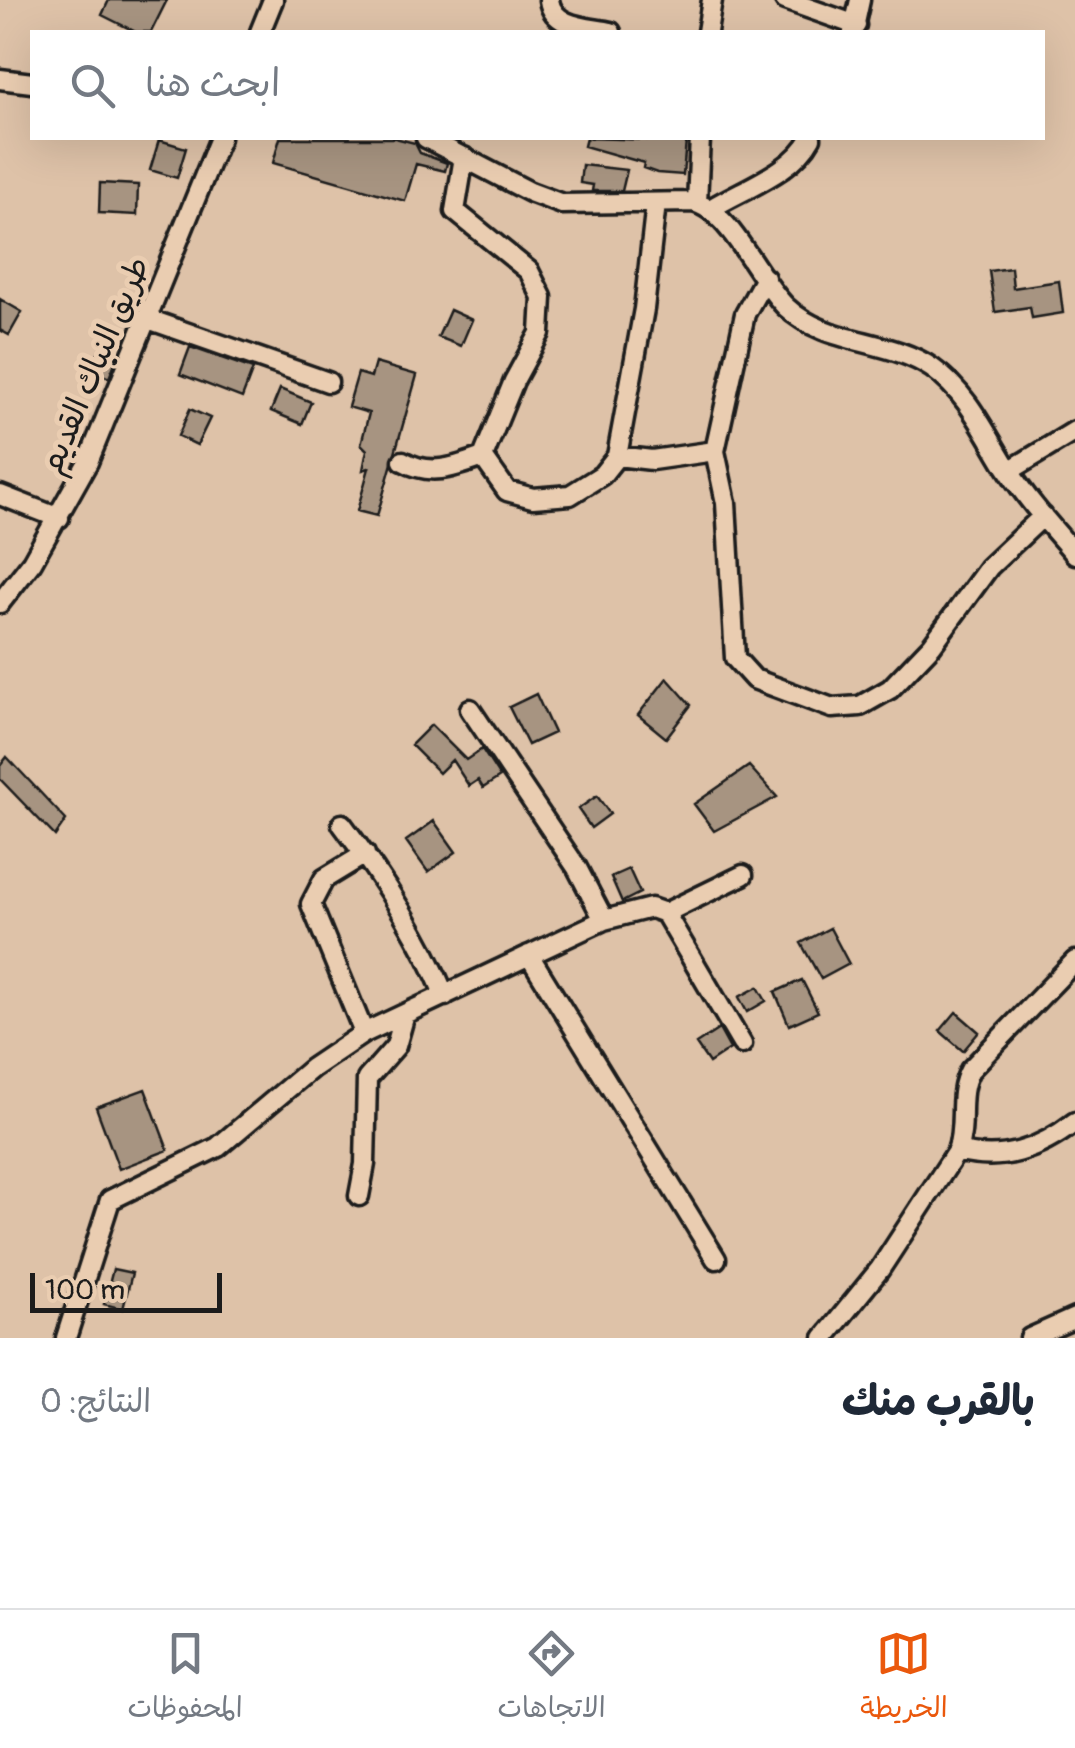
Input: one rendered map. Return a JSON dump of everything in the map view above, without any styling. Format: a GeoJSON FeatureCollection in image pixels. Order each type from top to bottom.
{"type":"FeatureCollection","features":[{"type":"Feature","properties":{"kind":"street"},"geometry":{"type":"LineString","coordinates":[[261,30],[272,0]]}},
{"type":"Feature","properties":{"kind":"street"},"geometry":{"type":"LineString","coordinates":[[549,0],[552,15],[562,22],[600,30]]}},
{"type":"Feature","properties":{"kind":"street"},"geometry":{"type":"LineString","coordinates":[[707,30],[712,0]]}},
{"type":"Feature","properties":{"kind":"street"},"geometry":{"type":"LineString","coordinates":[[785,0],[854,28],[860,0]]}},
{"type":"Feature","properties":{"kind":"street"},"geometry":{"type":"LineString","coordinates":[[0,79],[30,84]]}},
{"type":"Feature","properties":{"kind":"street","name":"طريق النباك القديم"},"geometry":{"type":"LineString","coordinates":[[0,604],[59,518],[111,410],[219,140]]}},
{"type":"Feature","properties":{"kind":"street"},"geometry":{"type":"LineString","coordinates":[[430,140],[530,192],[562,204],[705,206],[785,167],[811,140]]}},
{"type":"Feature","properties":{"kind":"street"},"geometry":{"type":"LineString","coordinates":[[700,140],[705,206],[784,305],[800,318],[846,338],[919,360],[943,377],[977,416],[1009,471],[1075,554]]}},
{"type":"Feature","properties":{"kind":"street"},"geometry":{"type":"LineString","coordinates":[[464,157],[455,211],[529,272],[542,297],[540,333],[514,381],[484,457]]}},
{"type":"Feature","properties":{"kind":"street"},"geometry":{"type":"LineString","coordinates":[[484,457],[506,491],[553,498],[585,488],[617,456],[644,310],[656,203]]}},
{"type":"Feature","properties":{"kind":"street"},"geometry":{"type":"LineString","coordinates":[[766,278],[745,314],[716,451],[726,503],[734,658],[754,679],[832,708],[860,706],[890,689],[932,645],[990,567],[1043,516]]}},
{"type":"Feature","properties":{"kind":"street"},"geometry":{"type":"LineString","coordinates":[[148,319],[328,382]]}},
{"type":"Feature","properties":{"kind":"street"},"geometry":{"type":"LineString","coordinates":[[1009,471],[1075,430]]}},
{"type":"Feature","properties":{"kind":"street"},"geometry":{"type":"LineString","coordinates":[[617,456],[652,460],[716,451]]}},
{"type":"Feature","properties":{"kind":"street"},"geometry":{"type":"LineString","coordinates":[[403,462],[432,470],[484,457]]}},
{"type":"Feature","properties":{"kind":"street"},"geometry":{"type":"LineString","coordinates":[[0,495],[59,518]]}},
{"type":"Feature","properties":{"kind":"street"},"geometry":{"type":"LineString","coordinates":[[470,708],[578,868],[604,920]]}},
{"type":"Feature","properties":{"kind":"street"},"geometry":{"type":"LineString","coordinates":[[342,824],[365,854],[430,960],[445,996]]}},
{"type":"Feature","properties":{"kind":"street"},"geometry":{"type":"LineString","coordinates":[[364,1032],[311,904],[324,879],[365,854]]}},
{"type":"Feature","properties":{"kind":"street"},"geometry":{"type":"LineString","coordinates":[[665,913],[743,875]]}},
{"type":"Feature","properties":{"kind":"street"},"geometry":{"type":"LineString","coordinates":[[66,1338],[110,1200],[218,1147],[312,1068],[364,1032],[604,920],[651,908],[665,913],[742,1044]]}},
{"type":"Feature","properties":{"kind":"street"},"geometry":{"type":"LineString","coordinates":[[529,956],[716,1259]]}},
{"type":"Feature","properties":{"kind":"street"},"geometry":{"type":"LineString","coordinates":[[824,1338],[880,1269],[957,1151],[962,1135],[962,1085],[970,1070],[1075,961]]}},
{"type":"Feature","properties":{"kind":"street"},"geometry":{"type":"LineString","coordinates":[[359,1196],[365,1164],[367,1078],[396,1046],[404,1014]]}},
{"type":"Feature","properties":{"kind":"street"},"geometry":{"type":"LineString","coordinates":[[957,1151],[1007,1156],[1036,1147],[1075,1122]]}},
{"type":"Feature","properties":{"kind":"street"},"geometry":{"type":"LineString","coordinates":[[1030,1338],[1075,1318]]}},
{"type":"Feature","properties":{"kind":"building"},"geometry":{"type":"Polygon","coordinates":[[[109,0],[167,0],[152,30],[132,30],[102,15],[109,0]]]}},
{"type":"Feature","properties":{"kind":"building"},"geometry":{"type":"Polygon","coordinates":[[[159,140],[186,148],[177,178],[150,170],[159,140]]]}},
{"type":"Feature","properties":{"kind":"building"},"geometry":{"type":"Polygon","coordinates":[[[279,140],[403,140],[415,143],[420,153],[447,163],[445,171],[416,164],[405,201],[273,163],[279,140]]]}},
{"type":"Feature","properties":{"kind":"building"},"geometry":{"type":"Polygon","coordinates":[[[586,140],[686,141],[683,175],[657,173],[643,168],[644,163],[584,146],[586,140]]]}},
{"type":"Feature","properties":{"kind":"building"},"geometry":{"type":"Polygon","coordinates":[[[582,165],[627,170],[622,191],[592,191],[593,185],[580,183],[582,165]]]}},
{"type":"Feature","properties":{"kind":"building"},"geometry":{"type":"Polygon","coordinates":[[[100,183],[138,185],[137,215],[99,213],[100,183]]]}},
{"type":"Feature","properties":{"kind":"building"},"geometry":{"type":"Polygon","coordinates":[[[1011,268],[1013,288],[1059,281],[1063,313],[1032,318],[1030,307],[995,312],[989,271],[1011,268]]]}},
{"type":"Feature","properties":{"kind":"building"},"geometry":{"type":"Polygon","coordinates":[[[0,299],[22,312],[9,335],[0,330],[0,299]]]}},
{"type":"Feature","properties":{"kind":"building"},"geometry":{"type":"Polygon","coordinates":[[[450,310],[472,320],[461,346],[438,337],[450,310]]]}},
{"type":"Feature","properties":{"kind":"building"},"geometry":{"type":"Polygon","coordinates":[[[101,347],[118,355],[109,378],[90,369],[101,347]]]}},
{"type":"Feature","properties":{"kind":"building"},"geometry":{"type":"Polygon","coordinates":[[[190,347],[253,369],[242,398],[180,374],[190,347]]]}},
{"type":"Feature","properties":{"kind":"building"},"geometry":{"type":"Polygon","coordinates":[[[375,363],[417,375],[377,516],[357,511],[369,468],[363,470],[367,450],[361,444],[369,413],[348,407],[358,373],[371,377],[375,363]]]}},
{"type":"Feature","properties":{"kind":"building"},"geometry":{"type":"Polygon","coordinates":[[[280,389],[311,402],[302,424],[271,411],[280,389]]]}},
{"type":"Feature","properties":{"kind":"building"},"geometry":{"type":"Polygon","coordinates":[[[190,409],[210,418],[197,445],[178,436],[190,409]]]}},
{"type":"Feature","properties":{"kind":"building"},"geometry":{"type":"Polygon","coordinates":[[[667,678],[691,705],[666,738],[638,715],[667,678]]]}},
{"type":"Feature","properties":{"kind":"building"},"geometry":{"type":"Polygon","coordinates":[[[536,694],[554,733],[528,745],[509,707],[536,694]]]}},
{"type":"Feature","properties":{"kind":"building"},"geometry":{"type":"Polygon","coordinates":[[[431,725],[466,760],[482,749],[500,777],[483,788],[478,780],[469,786],[452,760],[439,773],[411,745],[431,725]]]}},
{"type":"Feature","properties":{"kind":"building"},"geometry":{"type":"Polygon","coordinates":[[[7,757],[66,820],[55,836],[0,779],[0,766],[7,757]]]}},
{"type":"Feature","properties":{"kind":"building"},"geometry":{"type":"Polygon","coordinates":[[[749,766],[777,797],[714,831],[694,804],[749,766]]]}},
{"type":"Feature","properties":{"kind":"building"},"geometry":{"type":"Polygon","coordinates":[[[597,796],[610,814],[591,828],[578,809],[597,796]]]}},
{"type":"Feature","properties":{"kind":"building"},"geometry":{"type":"Polygon","coordinates":[[[434,821],[456,852],[428,872],[406,841],[434,821]]]}},
{"type":"Feature","properties":{"kind":"building"},"geometry":{"type":"Polygon","coordinates":[[[629,869],[640,893],[622,902],[611,877],[629,869]]]}},
{"type":"Feature","properties":{"kind":"building"},"geometry":{"type":"Polygon","coordinates":[[[830,928],[849,964],[821,979],[801,943],[830,928]]]}},
{"type":"Feature","properties":{"kind":"building"},"geometry":{"type":"Polygon","coordinates":[[[802,980],[818,1012],[789,1025],[775,992],[802,980]]]}},
{"type":"Feature","properties":{"kind":"building"},"geometry":{"type":"Polygon","coordinates":[[[758,987],[766,1001],[747,1012],[739,997],[758,987]]]}},
{"type":"Feature","properties":{"kind":"building"},"geometry":{"type":"Polygon","coordinates":[[[956,1012],[979,1032],[963,1051],[940,1031],[956,1012]]]}},
{"type":"Feature","properties":{"kind":"building"},"geometry":{"type":"Polygon","coordinates":[[[719,1029],[730,1049],[709,1063],[696,1044],[719,1029]]]}},
{"type":"Feature","properties":{"kind":"building"},"geometry":{"type":"Polygon","coordinates":[[[145,1089],[168,1150],[119,1169],[96,1107],[145,1089]]]}},
{"type":"Feature","properties":{"kind":"building"},"geometry":{"type":"Polygon","coordinates":[[[113,1269],[132,1273],[123,1309],[104,1304],[113,1269]]]}}]}
